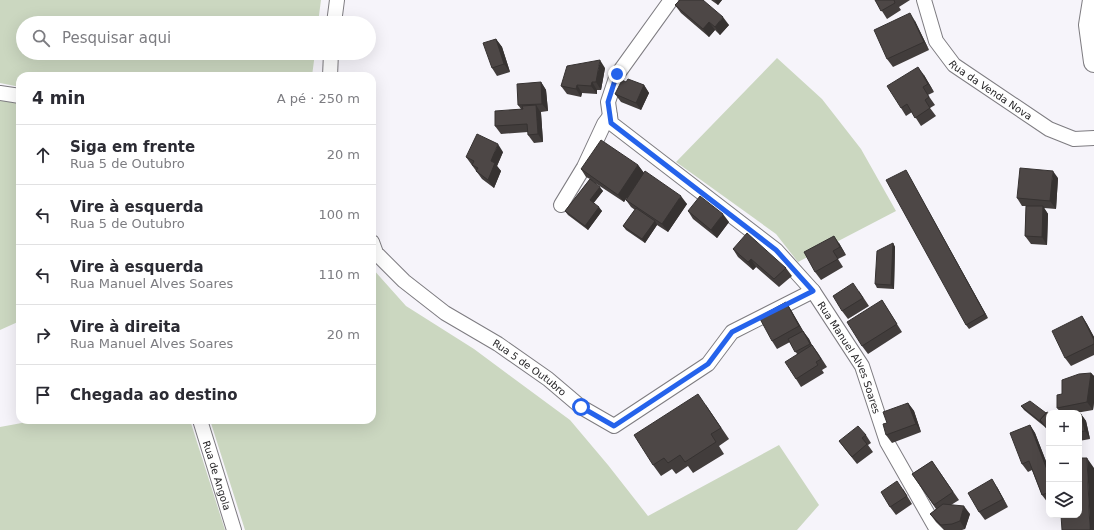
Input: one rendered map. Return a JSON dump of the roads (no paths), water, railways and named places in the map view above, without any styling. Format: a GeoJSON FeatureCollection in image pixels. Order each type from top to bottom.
{"type":"FeatureCollection","features":[{"type":"Feature","properties":{"kind":"main road"},"geometry":{"type":"LineString","coordinates":[[1092,0],[1089,25],[1094,62]]}},
{"type":"Feature","properties":{"kind":"street"},"geometry":{"type":"LineString","coordinates":[[335,16],[337,0]]}},
{"type":"Feature","properties":{"kind":"street"},"geometry":{"type":"LineString","coordinates":[[561,205],[584,167],[604,124],[610,116],[608,102],[617,74],[672,0]]}},
{"type":"Feature","properties":{"kind":"street","name":"Rua da Venda Nova"},"geometry":{"type":"LineString","coordinates":[[924,0],[936,42],[954,65],[1049,128],[1074,139],[1094,138]]}},
{"type":"Feature","properties":{"kind":"street"},"geometry":{"type":"LineString","coordinates":[[330,72],[331,60]]}},
{"type":"Feature","properties":{"kind":"street"},"geometry":{"type":"LineString","coordinates":[[0,93],[16,95]]}},
{"type":"Feature","properties":{"kind":"street","name":"Rua Manuel Alves Soares"},"geometry":{"type":"LineString","coordinates":[[610,116],[611,123],[776,250],[813,291],[862,366],[887,442],[937,530]]}},
{"type":"Feature","properties":{"kind":"street","name":"Rua 5 de Outubro"},"geometry":{"type":"LineString","coordinates":[[376,252],[410,286],[445,313],[498,344],[548,379],[581,407],[614,426],[708,364],[732,332],[813,291]]}},
{"type":"Feature","properties":{"kind":"street","name":"Rua de Angola"},"geometry":{"type":"LineString","coordinates":[[201,424],[234,530]]}}]}
